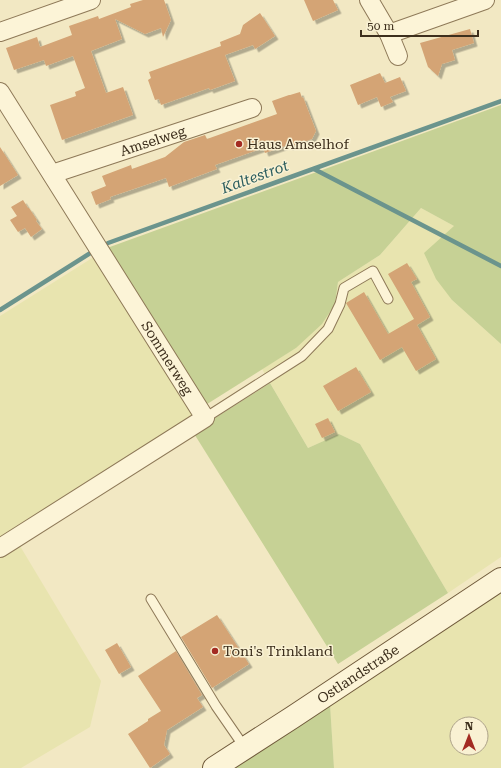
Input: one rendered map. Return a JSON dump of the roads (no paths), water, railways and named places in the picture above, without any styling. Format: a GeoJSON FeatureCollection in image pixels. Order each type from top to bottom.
{"type":"FeatureCollection","features":[{"type":"Feature","properties":{"kind":"main road","name":"Ostlandstraße"},"geometry":{"type":"LineString","coordinates":[[214,768],[501,579]]}},
{"type":"Feature","properties":{"kind":"street"},"geometry":{"type":"LineString","coordinates":[[0,32],[91,0]]}},
{"type":"Feature","properties":{"kind":"street"},"geometry":{"type":"LineString","coordinates":[[369,0],[389,34],[398,56]]}},
{"type":"Feature","properties":{"kind":"street"},"geometry":{"type":"LineString","coordinates":[[389,34],[485,0]]}},
{"type":"Feature","properties":{"kind":"street","name":"Sommerweg"},"geometry":{"type":"LineString","coordinates":[[0,92],[205,418]]}},
{"type":"Feature","properties":{"kind":"street","name":"Amselweg"},"geometry":{"type":"LineString","coordinates":[[52,174],[252,108]]}},
{"type":"Feature","properties":{"kind":"street"},"geometry":{"type":"LineString","coordinates":[[0,548],[205,418]]}},
{"type":"Feature","properties":{"kind":"lane"},"geometry":{"type":"LineString","coordinates":[[205,418],[302,356],[328,329],[340,304],[344,288],[373,272],[388,299]]}},
{"type":"Feature","properties":{"kind":"lane"},"geometry":{"type":"LineString","coordinates":[[150,599],[216,706],[245,748]]}},
{"type":"Feature","properties":{"kind":"waterway","name":"Kaltestrot"},"geometry":{"type":"LineString","coordinates":[[108,243],[501,101]]}},
{"type":"Feature","properties":{"kind":"waterway"},"geometry":{"type":"LineString","coordinates":[[314,169],[501,266]]}},
{"type":"Feature","properties":{"kind":"waterway","name":"Kaltestrot"},"geometry":{"type":"LineString","coordinates":[[0,310],[92,252]]}},
{"type":"Feature","properties":{"kind":"place","name":"Haus Amselhof"},"geometry":{"type":"Point","coordinates":[239,144]}},
{"type":"Feature","properties":{"kind":"place","name":"Toni's Trinkland"},"geometry":{"type":"Point","coordinates":[215,651]}}]}
